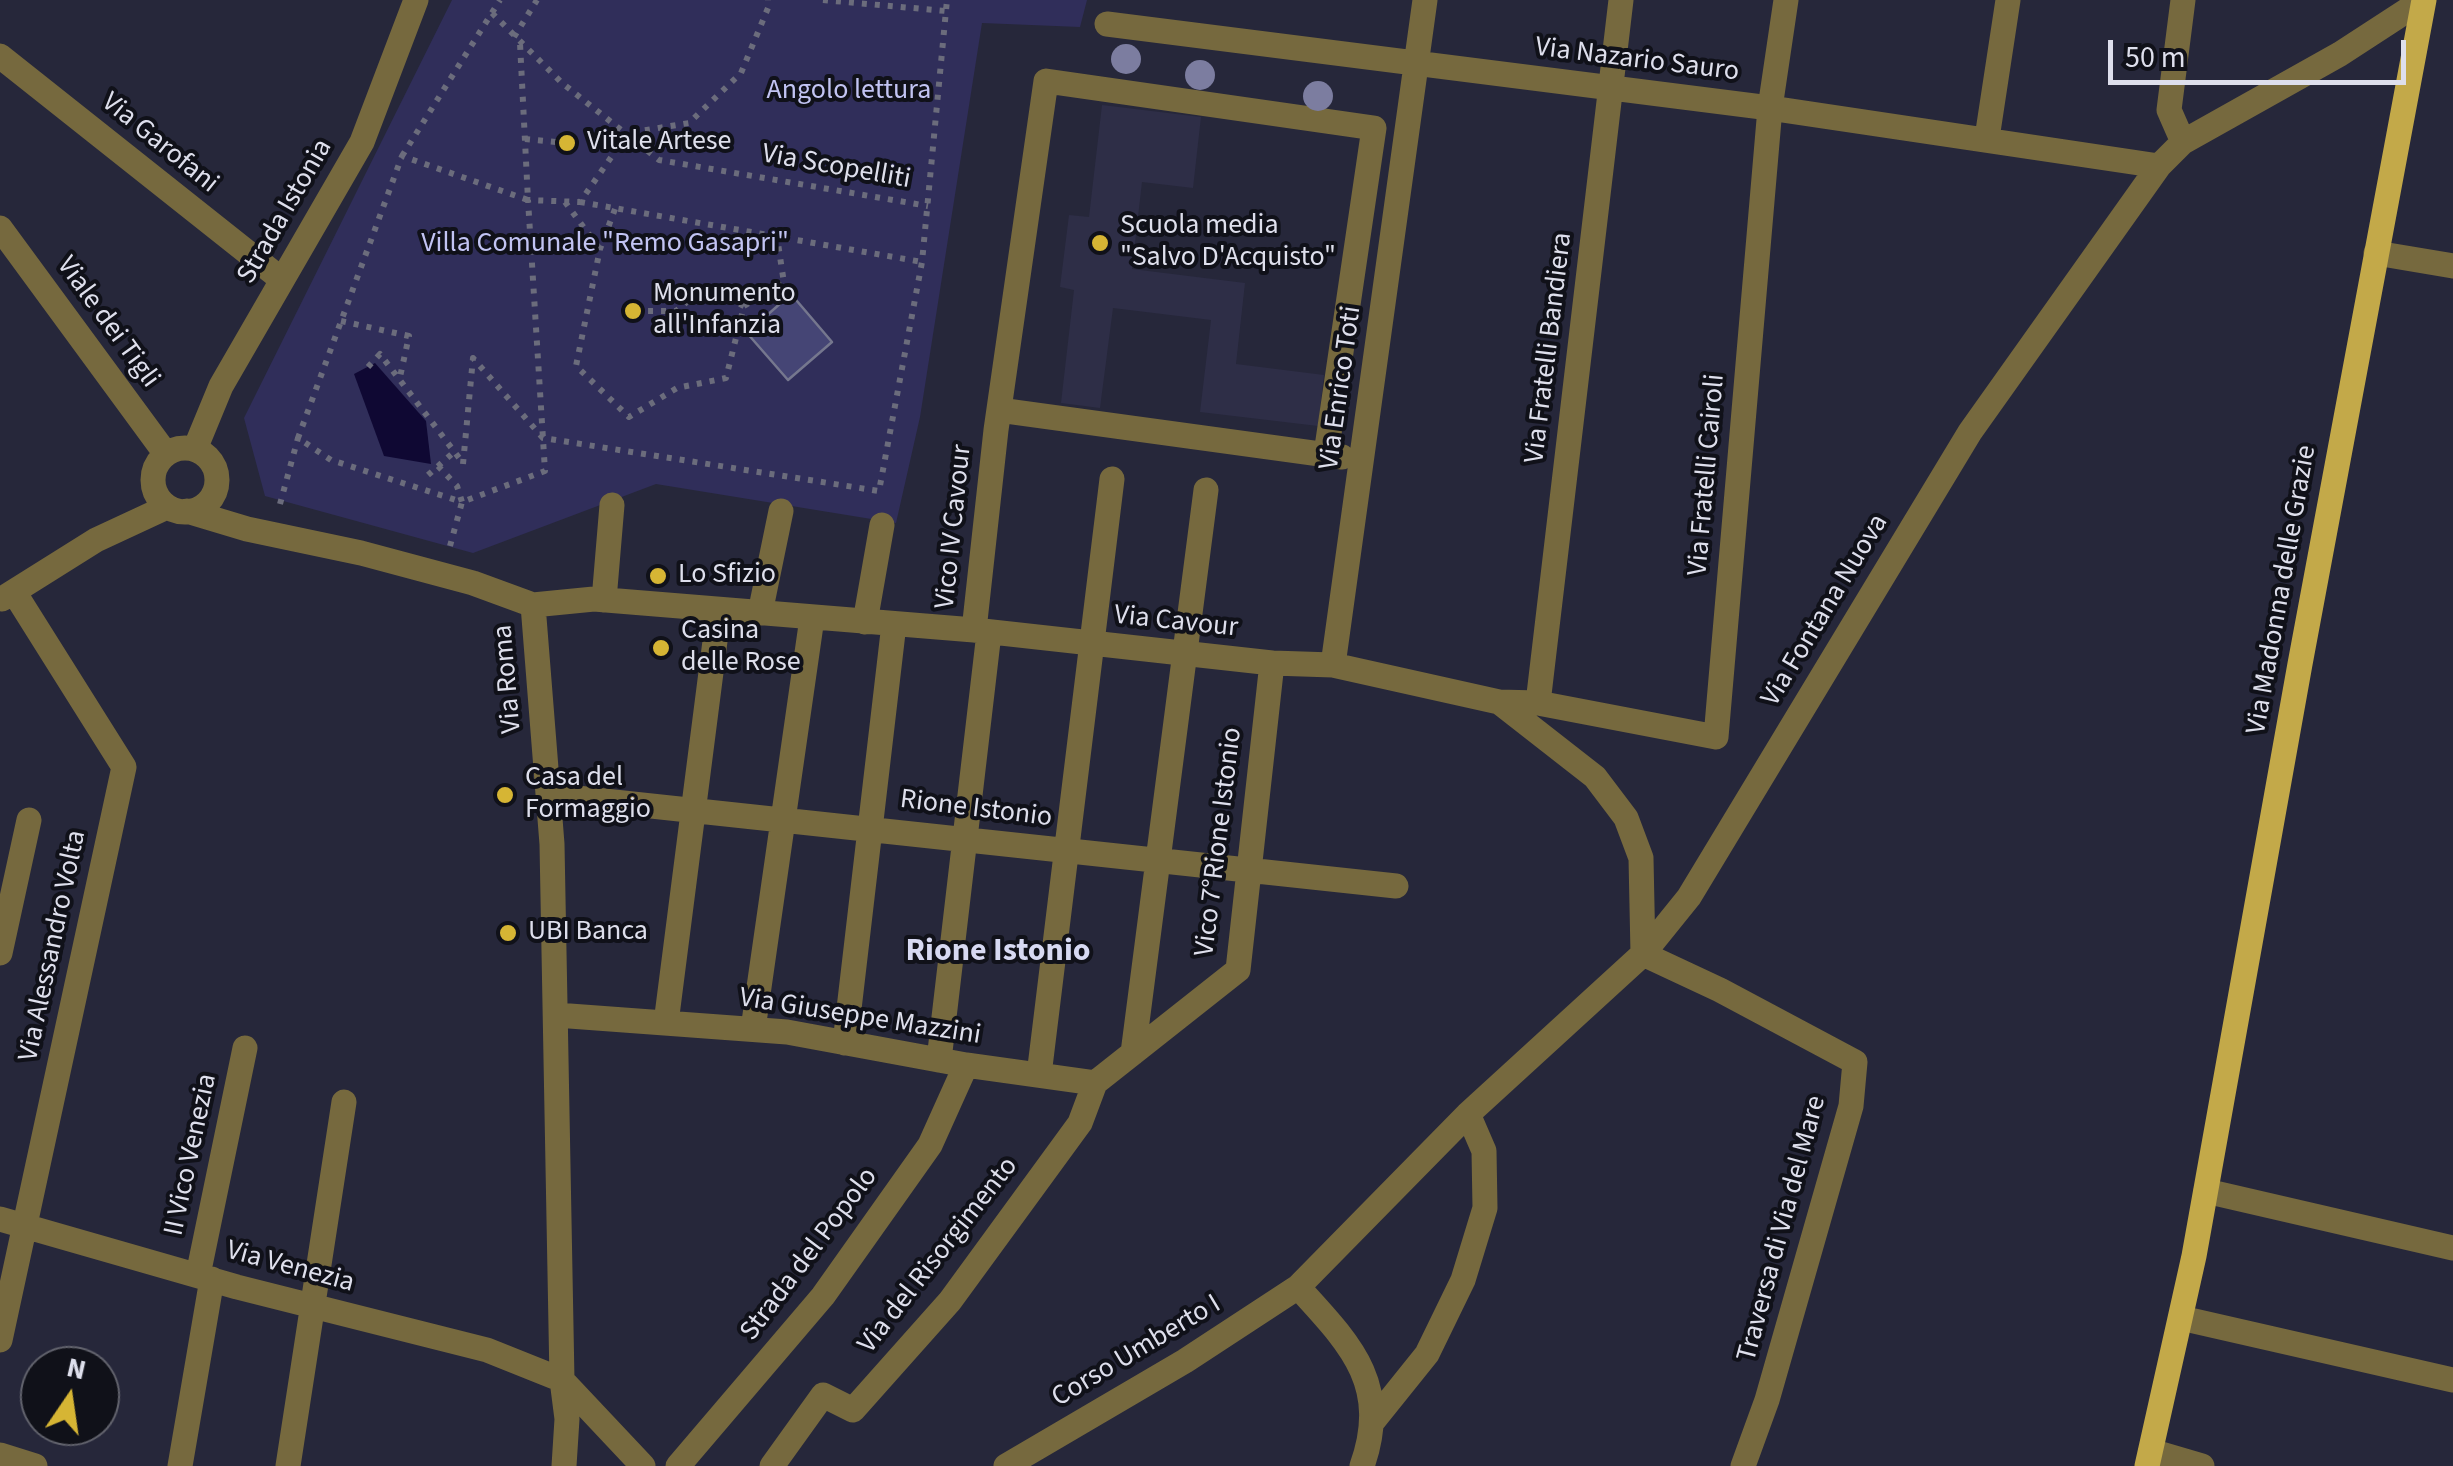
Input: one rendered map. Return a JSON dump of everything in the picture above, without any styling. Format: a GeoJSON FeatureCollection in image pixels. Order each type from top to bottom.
{"type":"FeatureCollection","features":[{"type":"Feature","properties":{"kind":"main road","name":"Via Madonna delle Grazie"},"geometry":{"type":"LineString","coordinates":[[2149,1458],[2206,1191],[2424,0]]}},
{"type":"Feature","properties":{"kind":"street","name":"Strada Istonia"},"geometry":{"type":"LineString","coordinates":[[194,449],[221,386],[362,142],[416,0]]}},
{"type":"Feature","properties":{"kind":"street","name":"Via Enrico Toti"},"geometry":{"type":"LineString","coordinates":[[1333,665],[1424,0]]}},
{"type":"Feature","properties":{"kind":"street","name":"Via Fratelli Bandiera"},"geometry":{"type":"LineString","coordinates":[[1538,702],[1621,0]]}},
{"type":"Feature","properties":{"kind":"street","name":"Via Fratelli Cairoli"},"geometry":{"type":"LineString","coordinates":[[1499,702],[1538,702],[1716,737],[1770,108],[1786,0]]}},
{"type":"Feature","properties":{"kind":"street"},"geometry":{"type":"LineString","coordinates":[[1987,138],[2008,0]]}},
{"type":"Feature","properties":{"kind":"street"},"geometry":{"type":"LineString","coordinates":[[2183,0],[2169,110],[2183,142]]}},
{"type":"Feature","properties":{"kind":"street","name":"Via Fontana Nuova"},"geometry":{"type":"LineString","coordinates":[[1298,1286],[1468,1114],[1643,954],[1689,897],[1970,432],[2159,166],[2183,142],[2340,54],[2424,0]]}},
{"type":"Feature","properties":{"kind":"street","name":"Via Nazario Sauro"},"geometry":{"type":"LineString","coordinates":[[1107,24],[1770,108],[2159,166]]}},
{"type":"Feature","properties":{"kind":"street","name":"Via Garofani"},"geometry":{"type":"LineString","coordinates":[[0,56],[281,280]]}},
{"type":"Feature","properties":{"kind":"street","name":"Vico IV Cavour"},"geometry":{"type":"LineString","coordinates":[[939,1060],[965,839],[997,420],[1046,81],[1374,128],[1326,454]]}},
{"type":"Feature","properties":{"kind":"street","name":"Viale dei Tigli"},"geometry":{"type":"LineString","coordinates":[[0,228],[166,454]]}},
{"type":"Feature","properties":{"kind":"street"},"geometry":{"type":"LineString","coordinates":[[2376,253],[2453,266]]}},
{"type":"Feature","properties":{"kind":"street"},"geometry":{"type":"LineString","coordinates":[[997,420],[1362,460]]}},
{"type":"Feature","properties":{"kind":"street"},"geometry":{"type":"LineString","coordinates":[[7,596],[96,540],[177,509],[205,504],[216,488],[215,469],[210,460],[194,449],[166,454],[154,470],[152,481],[160,500],[177,509]]}},
{"type":"Feature","properties":{"kind":"street"},"geometry":{"type":"LineString","coordinates":[[1039,1075],[1112,479]]}},
{"type":"Feature","properties":{"kind":"street"},"geometry":{"type":"LineString","coordinates":[[1133,1053],[1206,490]]}},
{"type":"Feature","properties":{"kind":"street"},"geometry":{"type":"LineString","coordinates":[[604,600],[612,505]]}},
{"type":"Feature","properties":{"kind":"street","name":"Via Roma"},"geometry":{"type":"LineString","coordinates":[[177,509],[360,552],[533,605],[549,794],[566,1418],[564,1466]]}},
{"type":"Feature","properties":{"kind":"street"},"geometry":{"type":"LineString","coordinates":[[760,613],[780,511]]}},
{"type":"Feature","properties":{"kind":"street"},"geometry":{"type":"LineString","coordinates":[[865,622],[882,526]]}},
{"type":"Feature","properties":{"kind":"street","name":"Via Alessandro Volta"},"geometry":{"type":"LineString","coordinates":[[0,1340],[12,1222],[124,767],[7,596]]}},
{"type":"Feature","properties":{"kind":"street","name":"Via Cavour"},"geometry":{"type":"LineString","coordinates":[[533,605],[604,600],[982,632],[1272,663],[1333,665],[1499,702],[1595,776],[1626,818],[1641,858],[1643,954]]}},
{"type":"Feature","properties":{"kind":"street"},"geometry":{"type":"LineString","coordinates":[[666,1023],[718,610]]}},
{"type":"Feature","properties":{"kind":"street"},"geometry":{"type":"LineString","coordinates":[[754,1030],[812,618]]}},
{"type":"Feature","properties":{"kind":"street"},"geometry":{"type":"LineString","coordinates":[[845,1042],[894,624]]}},
{"type":"Feature","properties":{"kind":"street","name":"Vico 7°Rione Istonio"},"geometry":{"type":"LineString","coordinates":[[1095,1082],[1238,970],[1272,663]]}},
{"type":"Feature","properties":{"kind":"street","name":"Rione Istonio"},"geometry":{"type":"LineString","coordinates":[[549,794],[1396,886]]}},
{"type":"Feature","properties":{"kind":"street"},"geometry":{"type":"LineString","coordinates":[[0,953],[29,820]]}},
{"type":"Feature","properties":{"kind":"street","name":"Traversa di Via del Mare"},"geometry":{"type":"LineString","coordinates":[[1643,954],[1855,1062],[1851,1106],[1767,1400],[1743,1466]]}},
{"type":"Feature","properties":{"kind":"street","name":"Via Giuseppe Mazzini"},"geometry":{"type":"LineString","coordinates":[[556,1015],[754,1030],[1095,1082]]}},
{"type":"Feature","properties":{"kind":"street","name":"II Vico Venezia"},"geometry":{"type":"LineString","coordinates":[[180,1466],[205,1277],[245,1048]]}},
{"type":"Feature","properties":{"kind":"street","name":"Strada del Popolo"},"geometry":{"type":"LineString","coordinates":[[678,1466],[823,1296],[930,1145],[966,1065]]}},
{"type":"Feature","properties":{"kind":"street","name":"Via del Risorgimento"},"geometry":{"type":"LineString","coordinates":[[772,1466],[824,1395],[853,1410],[950,1301],[1080,1123],[1095,1082]]}},
{"type":"Feature","properties":{"kind":"street"},"geometry":{"type":"LineString","coordinates":[[288,1466],[344,1102]]}},
{"type":"Feature","properties":{"kind":"street"},"geometry":{"type":"LineString","coordinates":[[1362,1466],[1374,1420],[1427,1354],[1462,1280],[1485,1208],[1484,1151],[1468,1114]]}},
{"type":"Feature","properties":{"kind":"street"},"geometry":{"type":"LineString","coordinates":[[2206,1191],[2453,1248]]}},
{"type":"Feature","properties":{"kind":"street","name":"Via Venezia"},"geometry":{"type":"LineString","coordinates":[[12,1222],[487,1350],[562,1380]]}},
{"type":"Feature","properties":{"kind":"street"},"geometry":{"type":"LineString","coordinates":[[1298,1286],[1341,1334],[1366,1376],[1374,1420]]}},
{"type":"Feature","properties":{"kind":"street","name":"Corso Umberto I"},"geometry":{"type":"LineString","coordinates":[[1006,1466],[1185,1361],[1298,1286]]}},
{"type":"Feature","properties":{"kind":"street"},"geometry":{"type":"LineString","coordinates":[[2181,1318],[2453,1380]]}},
{"type":"Feature","properties":{"kind":"street"},"geometry":{"type":"LineString","coordinates":[[562,1380],[643,1466]]}},
{"type":"Feature","properties":{"kind":"street"},"geometry":{"type":"LineString","coordinates":[[0,1455],[34,1466]]}},
{"type":"Feature","properties":{"kind":"street","name":"Via Madonna delle Grazie"},"geometry":{"type":"LineString","coordinates":[[2149,1458],[2202,1466]]}},
{"type":"Feature","properties":{"kind":"path"},"geometry":{"type":"LineString","coordinates":[[272,534],[298,438],[402,156],[500,0]]}},
{"type":"Feature","properties":{"kind":"path"},"geometry":{"type":"LineString","coordinates":[[298,438],[331,460],[462,502],[545,471],[517,40],[537,0]]}},
{"type":"Feature","properties":{"kind":"path"},"geometry":{"type":"LineString","coordinates":[[580,202],[628,132],[689,123],[740,72],[768,0]]}},
{"type":"Feature","properties":{"kind":"path"},"geometry":{"type":"LineString","coordinates":[[823,0],[916,4],[925,10],[946,11]]}},
{"type":"Feature","properties":{"kind":"path"},"geometry":{"type":"LineString","coordinates":[[925,10],[926,0]]}},
{"type":"Feature","properties":{"kind":"path"},"geometry":{"type":"LineString","coordinates":[[368,367],[380,354],[463,464],[472,358],[543,438],[879,491],[922,262],[947,0]]}},
{"type":"Feature","properties":{"kind":"path","name":"Via Scopelliti"},"geometry":{"type":"LineString","coordinates":[[492,13],[562,83],[659,160],[928,206]]}},
{"type":"Feature","properties":{"kind":"path"},"geometry":{"type":"LineString","coordinates":[[525,140],[567,143]]}},
{"type":"Feature","properties":{"kind":"path"},"geometry":{"type":"LineString","coordinates":[[402,156],[528,200],[580,202],[922,262]]}},
{"type":"Feature","properties":{"kind":"path"},"geometry":{"type":"LineString","coordinates":[[564,201],[600,250]]}},
{"type":"Feature","properties":{"kind":"path"},"geometry":{"type":"LineString","coordinates":[[615,209],[600,250],[576,366],[629,417],[677,388],[726,378],[744,306],[784,283],[777,237]]}},
{"type":"Feature","properties":{"kind":"path"},"geometry":{"type":"LineString","coordinates":[[633,311],[676,311],[705,287],[744,306]]}},
{"type":"Feature","properties":{"kind":"path"},"geometry":{"type":"LineString","coordinates":[[342,320],[408,336],[400,379]]}},
{"type":"Feature","properties":{"kind":"path"},"geometry":{"type":"LineString","coordinates":[[428,476],[454,452]]}},
{"type":"Feature","properties":{"kind":"path"},"geometry":{"type":"LineString","coordinates":[[438,466],[457,486],[462,502],[442,575]]}},
{"type":"Feature","properties":{"kind":"shaded area","name":"Scuola media \"Salvo D'Acquisto\""},"geometry":{"type":"Polygon","coordinates":[[[1102,105],[1201,117],[1193,188],[1142,182],[1132,269],[1245,283],[1236,364],[1324,375],[1318,426],[1200,412],[1211,320],[1113,308],[1100,408],[1061,403],[1074,290],[1060,287],[1069,215],[1089,217],[1102,105]]]}},
{"type":"Feature","properties":{"kind":"shaded area"},"geometry":{"type":"Polygon","coordinates":[[[375,363],[426,421],[431,464],[384,456],[354,374],[375,363]]]}},
{"type":"Feature","properties":{"kind":"green space","name":"Villa Comunale \"Remo Gasapri\""},"geometry":{"type":"Polygon","coordinates":[[[452,0],[1087,0],[1080,27],[982,23],[920,417],[896,523],[656,484],[473,553],[265,496],[244,418],[452,0]]]}},
{"type":"Feature","properties":{"kind":"building"},"geometry":{"type":"Polygon","coordinates":[[[791,294],[832,342],[788,380],[747,333],[791,294]]]}},
{"type":"Feature","properties":{"kind":"place","name":"Vitale Artese"},"geometry":{"type":"Point","coordinates":[567,143]}},
{"type":"Feature","properties":{"kind":"place","name":"Scuola media \"Salvo D'Acquisto\""},"geometry":{"type":"Point","coordinates":[1100,243]}},
{"type":"Feature","properties":{"kind":"place","name":"Monumento all'Infanzia"},"geometry":{"type":"Point","coordinates":[633,311]}},
{"type":"Feature","properties":{"kind":"place","name":"Lo Sfizio"},"geometry":{"type":"Point","coordinates":[658,576]}},
{"type":"Feature","properties":{"kind":"place","name":"Casina delle Rose"},"geometry":{"type":"Point","coordinates":[661,648]}},
{"type":"Feature","properties":{"kind":"place","name":"Casa del Formaggio"},"geometry":{"type":"Point","coordinates":[505,795]}},
{"type":"Feature","properties":{"kind":"place","name":"UBI Banca"},"geometry":{"type":"Point","coordinates":[508,933]}},
{"type":"Feature","properties":{"kind":"district","name":"Rione Istonio"},"geometry":{"type":"Point","coordinates":[998,953]}},
{"type":"Feature","properties":{"kind":"park label","name":"Angolo lettura"},"geometry":{"type":"Point","coordinates":[849,92]}}]}
